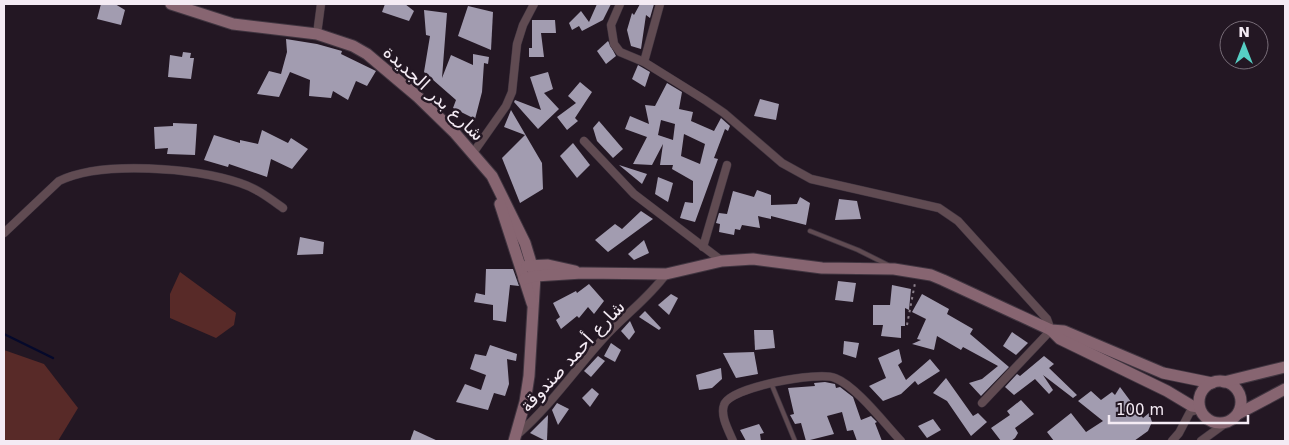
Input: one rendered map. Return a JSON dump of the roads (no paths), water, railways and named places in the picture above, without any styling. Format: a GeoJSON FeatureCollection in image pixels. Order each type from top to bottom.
{"type":"FeatureCollection","features":[{"type":"Feature","properties":{"kind":"main road","name":"شارع بدر الجديدة"},"geometry":{"type":"LineString","coordinates":[[171,4],[233,24],[316,34],[343,42],[367,54],[418,97],[473,153],[492,176],[507,228],[528,271],[532,304],[530,376],[516,438]]}},
{"type":"Feature","properties":{"kind":"main road"},"geometry":{"type":"LineString","coordinates":[[528,271],[666,274],[722,261],[753,259],[822,268],[894,269],[917,273],[943,280],[1052,330],[1064,330],[1163,373],[1234,386],[1240,394],[1241,405],[1238,414]]}},
{"type":"Feature","properties":{"kind":"main road"},"geometry":{"type":"LineString","coordinates":[[1052,330],[1060,340],[1167,391],[1192,406],[1200,408]]}},
{"type":"Feature","properties":{"kind":"main road"},"geometry":{"type":"LineString","coordinates":[[1285,367],[1218,382],[1202,392],[1200,408],[1203,415],[1214,422],[1227,422],[1238,414],[1285,389]]}},
{"type":"Feature","properties":{"kind":"street"},"geometry":{"type":"LineString","coordinates":[[316,34],[321,4]]}},
{"type":"Feature","properties":{"kind":"street"},"geometry":{"type":"LineString","coordinates":[[473,153],[506,106],[512,92],[517,44],[523,25],[534,4]]}},
{"type":"Feature","properties":{"kind":"street"},"geometry":{"type":"LineString","coordinates":[[620,4],[611,25],[614,44],[620,52],[644,62],[724,113],[754,141],[792,169],[811,178],[890,195],[946,211],[958,221],[1047,319],[1052,330],[982,404]]}},
{"type":"Feature","properties":{"kind":"street"},"geometry":{"type":"LineString","coordinates":[[644,62],[660,4]]}},
{"type":"Feature","properties":{"kind":"street"},"geometry":{"type":"LineString","coordinates":[[584,141],[634,194],[722,261]]}},
{"type":"Feature","properties":{"kind":"street"},"geometry":{"type":"LineString","coordinates":[[703,247],[727,165]]}},
{"type":"Feature","properties":{"kind":"street"},"geometry":{"type":"LineString","coordinates":[[4,233],[60,181],[81,174],[107,171],[159,168],[220,178],[246,185],[283,208]]}},
{"type":"Feature","properties":{"kind":"street","name":"شارع أحمد صندوقة"},"geometry":{"type":"LineString","coordinates":[[516,438],[536,418],[603,338],[646,298],[666,274]]}},
{"type":"Feature","properties":{"kind":"street"},"geometry":{"type":"LineString","coordinates":[[733,441],[725,419],[725,402],[731,396],[771,383],[817,375],[836,378],[848,385],[901,441]]}},
{"type":"Feature","properties":{"kind":"street"},"geometry":{"type":"LineString","coordinates":[[1172,441],[1180,433],[1190,412],[1200,408]]}},
{"type":"Feature","properties":{"kind":"street"},"geometry":{"type":"LineString","coordinates":[[1201,441],[1227,422]]}},
{"type":"Feature","properties":{"kind":"lane"},"geometry":{"type":"LineString","coordinates":[[810,231],[874,256],[894,269]]}},
{"type":"Feature","properties":{"kind":"lane"},"geometry":{"type":"LineString","coordinates":[[771,383],[795,441]]}},
{"type":"Feature","properties":{"kind":"waterway"},"geometry":{"type":"LineString","coordinates":[[4,334],[53,358]]}}]}
